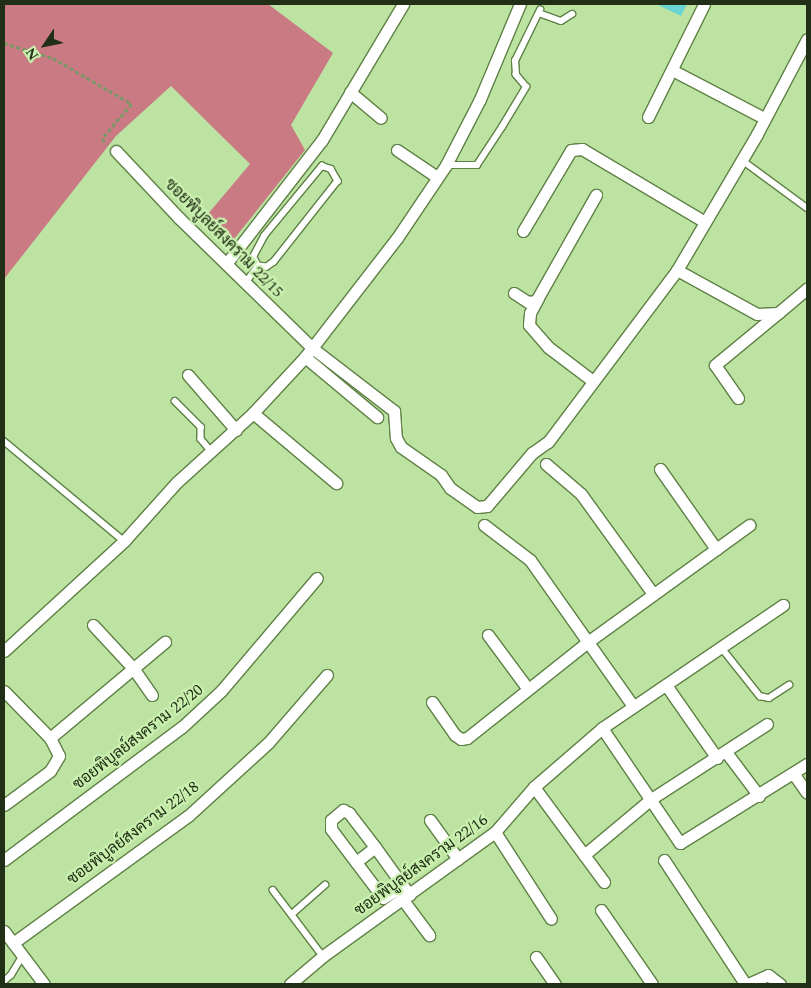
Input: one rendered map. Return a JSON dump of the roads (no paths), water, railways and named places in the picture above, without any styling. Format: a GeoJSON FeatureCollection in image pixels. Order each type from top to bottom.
{"type":"FeatureCollection","features":[{"type":"Feature","properties":{"kind":"street"},"geometry":{"type":"LineString","coordinates":[[226,264],[322,140],[402,4]]}},
{"type":"Feature","properties":{"kind":"street"},"geometry":{"type":"LineString","coordinates":[[4,651],[124,541],[177,482],[253,414],[308,352],[396,238],[446,165],[480,99],[520,4]]}},
{"type":"Feature","properties":{"kind":"street"},"geometry":{"type":"LineString","coordinates":[[648,117],[704,4]]}},
{"type":"Feature","properties":{"kind":"street"},"geometry":{"type":"LineString","coordinates":[[308,352],[394,411],[396,438],[402,447],[441,475],[457,493],[478,507],[487,506],[532,453],[548,442],[677,270],[742,160],[764,118],[804,54],[807,39]]}},
{"type":"Feature","properties":{"kind":"street"},"geometry":{"type":"LineString","coordinates":[[672,70],[764,118]]}},
{"type":"Feature","properties":{"kind":"street"},"geometry":{"type":"LineString","coordinates":[[350,92],[381,118]]}},
{"type":"Feature","properties":{"kind":"street"},"geometry":{"type":"LineString","coordinates":[[523,230],[571,150],[582,149],[705,222]]}},
{"type":"Feature","properties":{"kind":"street"},"geometry":{"type":"LineString","coordinates":[[397,150],[437,177]]}},
{"type":"Feature","properties":{"kind":"street","name":"ซอยพิบูลย์สงคราม 22/15"},"geometry":{"type":"LineString","coordinates":[[116,151],[226,264],[246,282],[308,352]]}},
{"type":"Feature","properties":{"kind":"street"},"geometry":{"type":"LineString","coordinates":[[593,381],[548,347],[529,325],[530,313],[596,195]]}},
{"type":"Feature","properties":{"kind":"street"},"geometry":{"type":"LineString","coordinates":[[677,270],[758,314],[778,313]]}},
{"type":"Feature","properties":{"kind":"street"},"geometry":{"type":"LineString","coordinates":[[738,398],[715,365],[807,289]]}},
{"type":"Feature","properties":{"kind":"street"},"geometry":{"type":"LineString","coordinates":[[514,293],[528,302],[538,298]]}},
{"type":"Feature","properties":{"kind":"street"},"geometry":{"type":"LineString","coordinates":[[308,352],[378,417]]}},
{"type":"Feature","properties":{"kind":"street"},"geometry":{"type":"LineString","coordinates":[[188,375],[236,430]]}},
{"type":"Feature","properties":{"kind":"street"},"geometry":{"type":"LineString","coordinates":[[253,414],[336,483]]}},
{"type":"Feature","properties":{"kind":"street"},"geometry":{"type":"LineString","coordinates":[[546,464],[581,494],[653,594]]}},
{"type":"Feature","properties":{"kind":"street"},"geometry":{"type":"LineString","coordinates":[[660,469],[716,549]]}},
{"type":"Feature","properties":{"kind":"street"},"geometry":{"type":"LineString","coordinates":[[484,525],[530,560],[589,641],[633,706]]}},
{"type":"Feature","properties":{"kind":"street"},"geometry":{"type":"LineString","coordinates":[[432,702],[460,739],[467,738],[589,641],[749,525]]}},
{"type":"Feature","properties":{"kind":"street","name":"ซอยพิบูลย์สงคราม 22/20"},"geometry":{"type":"LineString","coordinates":[[4,860],[189,721],[222,691],[317,578]]}},
{"type":"Feature","properties":{"kind":"street","name":"ซอยพิบูลย์สงคราม 22/16"},"geometry":{"type":"LineString","coordinates":[[290,984],[323,956],[405,894],[495,832],[534,787],[602,728],[783,605]]}},
{"type":"Feature","properties":{"kind":"street"},"geometry":{"type":"LineString","coordinates":[[93,625],[133,668],[152,695]]}},
{"type":"Feature","properties":{"kind":"street"},"geometry":{"type":"LineString","coordinates":[[488,635],[528,690]]}},
{"type":"Feature","properties":{"kind":"street"},"geometry":{"type":"LineString","coordinates":[[50,738],[165,642]]}},
{"type":"Feature","properties":{"kind":"street","name":"ซอยพิบูลย์สงคราม 22/18"},"geometry":{"type":"LineString","coordinates":[[13,943],[188,816],[268,743],[327,674]]}},
{"type":"Feature","properties":{"kind":"street"},"geometry":{"type":"LineString","coordinates":[[666,684],[722,755],[760,796]]}},
{"type":"Feature","properties":{"kind":"street"},"geometry":{"type":"LineString","coordinates":[[4,691],[50,738],[57,749],[58,762],[50,771],[4,805]]}},
{"type":"Feature","properties":{"kind":"street"},"geometry":{"type":"LineString","coordinates":[[584,855],[651,799],[722,755],[767,724]]}},
{"type":"Feature","properties":{"kind":"street"},"geometry":{"type":"LineString","coordinates":[[602,728],[680,843],[760,796],[807,764]]}},
{"type":"Feature","properties":{"kind":"street"},"geometry":{"type":"LineString","coordinates":[[793,773],[807,793]]}},
{"type":"Feature","properties":{"kind":"street"},"geometry":{"type":"LineString","coordinates":[[534,787],[604,882]]}},
{"type":"Feature","properties":{"kind":"street"},"geometry":{"type":"LineString","coordinates":[[405,894],[384,898],[331,829],[331,820],[343,810],[349,813],[375,847],[405,894],[429,935]]}},
{"type":"Feature","properties":{"kind":"street"},"geometry":{"type":"LineString","coordinates":[[430,820],[458,859]]}},
{"type":"Feature","properties":{"kind":"street"},"geometry":{"type":"LineString","coordinates":[[495,832],[551,919]]}},
{"type":"Feature","properties":{"kind":"street"},"geometry":{"type":"LineString","coordinates":[[356,862],[375,847]]}},
{"type":"Feature","properties":{"kind":"street"},"geometry":{"type":"LineString","coordinates":[[664,860],[747,984],[768,975],[780,984]]}},
{"type":"Feature","properties":{"kind":"street"},"geometry":{"type":"LineString","coordinates":[[601,910],[652,984]]}},
{"type":"Feature","properties":{"kind":"street"},"geometry":{"type":"LineString","coordinates":[[4,930],[22,957],[44,984]]}},
{"type":"Feature","properties":{"kind":"street"},"geometry":{"type":"LineString","coordinates":[[536,957],[555,984]]}},
{"type":"Feature","properties":{"kind":"lane"},"geometry":{"type":"LineString","coordinates":[[446,165],[477,165],[502,128],[526,86],[516,75],[515,61],[540,12],[561,21],[572,14]]}},
{"type":"Feature","properties":{"kind":"lane"},"geometry":{"type":"LineString","coordinates":[[742,160],[807,208]]}},
{"type":"Feature","properties":{"kind":"lane"},"geometry":{"type":"LineString","coordinates":[[322,166],[331,169],[338,181],[274,262],[267,267],[258,266],[253,257],[264,236],[311,176],[322,166]]}},
{"type":"Feature","properties":{"kind":"lane"},"geometry":{"type":"LineString","coordinates":[[246,282],[258,266]]}},
{"type":"Feature","properties":{"kind":"lane"},"geometry":{"type":"LineString","coordinates":[[175,401],[201,427],[201,439],[212,452]]}},
{"type":"Feature","properties":{"kind":"lane"},"geometry":{"type":"LineString","coordinates":[[4,441],[124,541]]}},
{"type":"Feature","properties":{"kind":"lane"},"geometry":{"type":"LineString","coordinates":[[721,647],[760,696],[769,698],[789,685]]}},
{"type":"Feature","properties":{"kind":"lane"},"geometry":{"type":"LineString","coordinates":[[292,914],[325,885]]}},
{"type":"Feature","properties":{"kind":"lane"},"geometry":{"type":"LineString","coordinates":[[273,890],[323,956]]}},
{"type":"Feature","properties":{"kind":"lane"},"geometry":{"type":"LineString","coordinates":[[4,980],[11,975],[22,957]]}}]}
